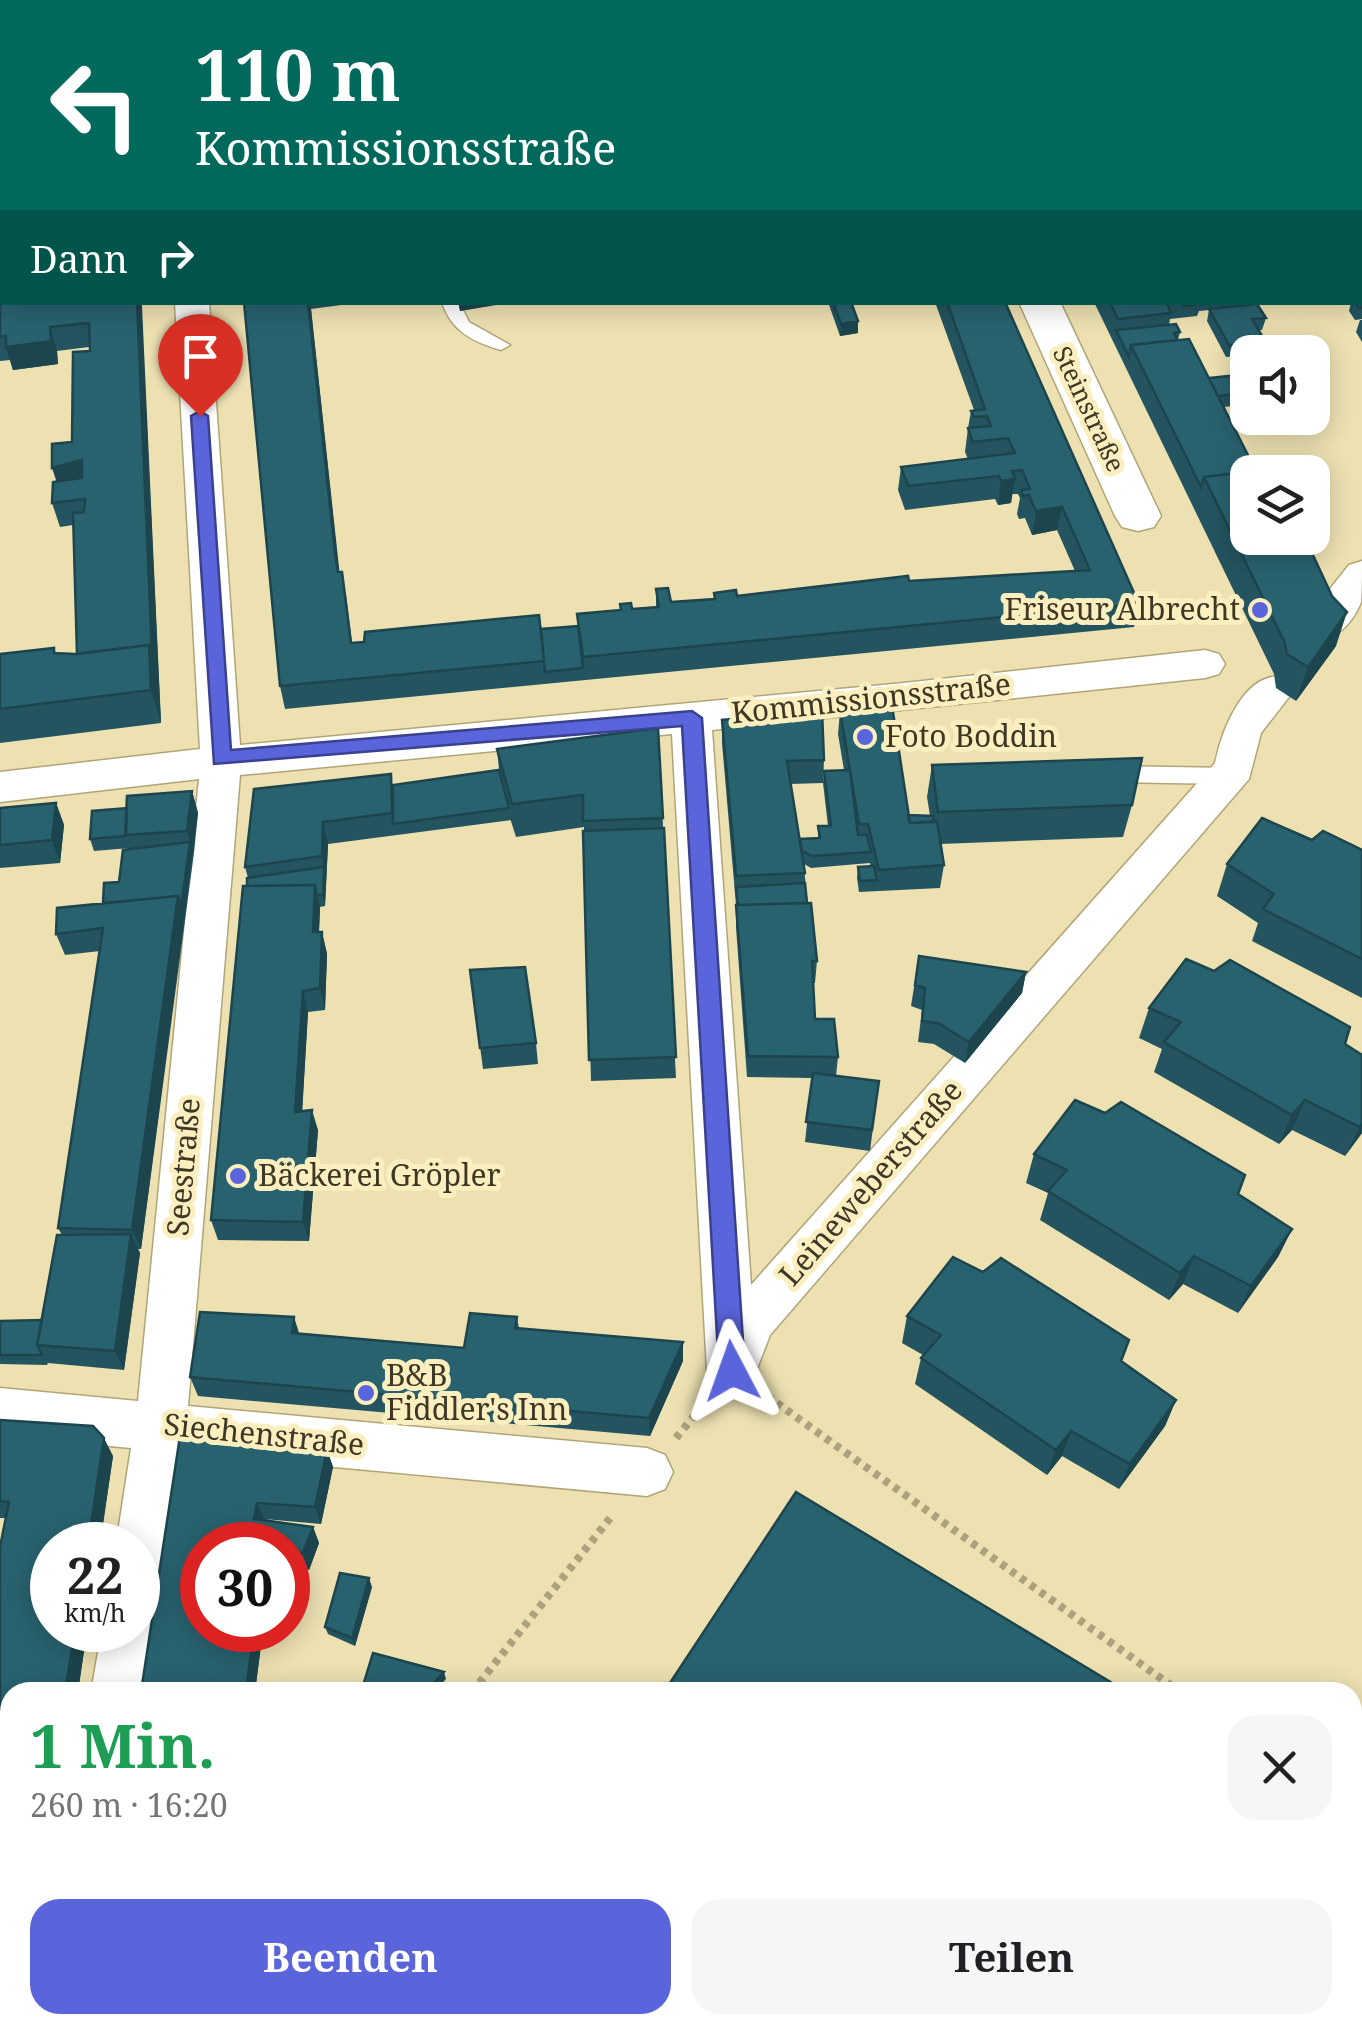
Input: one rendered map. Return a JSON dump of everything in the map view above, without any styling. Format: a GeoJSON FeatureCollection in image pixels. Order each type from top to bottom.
{"type":"FeatureCollection","features":[{"type":"Feature","properties":{"kind":"main road","name":"Steinstraße"},"geometry":{"type":"LineString","coordinates":[[1040,305],[1138,516]]}},
{"type":"Feature","properties":{"kind":"street","name":"Seestraße"},"geometry":{"type":"LineString","coordinates":[[146,1522],[160,1424],[221,759],[192,305]]}},
{"type":"Feature","properties":{"kind":"street"},"geometry":{"type":"LineString","coordinates":[[1320,629],[1362,574]]}},
{"type":"Feature","properties":{"kind":"street","name":"Kommissionsstraße"},"geometry":{"type":"LineString","coordinates":[[0,787],[221,759],[692,718],[1204,664]]}},
{"type":"Feature","properties":{"kind":"street","name":"Leineweberstraße"},"geometry":{"type":"LineString","coordinates":[[732,1371],[750,1322],[1228,776],[1234,768],[1242,729],[1276,688]]}},
{"type":"Feature","properties":{"kind":"street"},"geometry":{"type":"LineString","coordinates":[[692,718],[732,1371]]}},
{"type":"Feature","properties":{"kind":"street","name":"Siechenstraße"},"geometry":{"type":"LineString","coordinates":[[0,1412],[647,1472]]}},
{"type":"Feature","properties":{"kind":"street"},"geometry":{"type":"LineString","coordinates":[[121,1682],[125,1652]]}},
{"type":"Feature","properties":{"kind":"lane"},"geometry":{"type":"LineString","coordinates":[[451,305],[454,317],[466,331],[500,344]]}},
{"type":"Feature","properties":{"kind":"lane"},"geometry":{"type":"LineString","coordinates":[[1096,774],[1228,776]]}},
{"type":"Feature","properties":{"kind":"path"},"geometry":{"type":"LineString","coordinates":[[480,1682],[732,1371],[1166,1682]]}},
{"type":"Feature","properties":{"kind":"building"},"geometry":{"type":"Polygon","coordinates":[[[0,305],[137,305],[152,655],[149,645],[77,654],[73,513],[84,512],[85,499],[52,503],[53,482],[82,478],[82,460],[52,468],[52,444],[72,442],[73,352],[90,351],[89,323],[50,327],[51,341],[6,347],[6,336],[0,337],[0,305]]]}},
{"type":"Feature","properties":{"kind":"building"},"geometry":{"type":"Polygon","coordinates":[[[244,305],[308,305],[335,553],[338,572],[342,572],[351,643],[364,642],[365,632],[539,615],[544,661],[280,686],[244,305]]]}},
{"type":"Feature","properties":{"kind":"building"},"geometry":{"type":"Polygon","coordinates":[[[834,305],[852,305],[858,321],[841,324],[834,305]]]}},
{"type":"Feature","properties":{"kind":"building"},"geometry":{"type":"Polygon","coordinates":[[[948,305],[1006,305],[1139,604],[583,657],[577,614],[621,610],[620,604],[631,603],[632,609],[659,607],[656,589],[668,588],[671,602],[715,599],[714,593],[736,590],[737,596],[908,576],[909,581],[1090,570],[1062,507],[1036,511],[1029,495],[1023,496],[1021,490],[1030,489],[1022,470],[1012,471],[1015,479],[1001,481],[999,476],[908,486],[901,467],[1015,453],[1008,438],[973,442],[968,428],[991,426],[987,416],[974,417],[971,411],[985,409],[948,305]]]}},
{"type":"Feature","properties":{"kind":"building"},"geometry":{"type":"Polygon","coordinates":[[[1111,305],[1167,305],[1171,313],[1118,319],[1111,305]]]}},
{"type":"Feature","properties":{"kind":"building"},"geometry":{"type":"Polygon","coordinates":[[[1258,305],[1266,318],[1252,319],[1261,335],[1230,335],[1229,345],[1209,309],[1258,305]]]}},
{"type":"Feature","properties":{"kind":"building"},"geometry":{"type":"Polygon","coordinates":[[[1176,324],[1180,332],[1174,333],[1177,340],[1131,345],[1129,357],[1116,330],[1176,324]]]}},
{"type":"Feature","properties":{"kind":"building"},"geometry":{"type":"Polygon","coordinates":[[[1189,339],[1230,420],[1230,435],[1238,435],[1248,455],[1230,455],[1230,474],[1204,477],[1201,487],[1131,345],[1189,339]]]}},
{"type":"Feature","properties":{"kind":"building"},"geometry":{"type":"Polygon","coordinates":[[[1230,376],[1230,395],[1218,396],[1209,378],[1230,376]]]}},
{"type":"Feature","properties":{"kind":"building"},"geometry":{"type":"Polygon","coordinates":[[[1230,474],[1230,530],[1204,477],[1230,474]]]}},
{"type":"Feature","properties":{"kind":"building"},"geometry":{"type":"Polygon","coordinates":[[[1242,555],[1313,555],[1332,596],[1347,612],[1308,667],[1287,654],[1242,555]]]}},
{"type":"Feature","properties":{"kind":"building"},"geometry":{"type":"Polygon","coordinates":[[[578,626],[583,668],[545,672],[541,629],[578,626]]]}},
{"type":"Feature","properties":{"kind":"building"},"geometry":{"type":"Polygon","coordinates":[[[149,645],[151,690],[0,709],[0,654],[54,648],[54,653],[74,654],[149,645]]]}},
{"type":"Feature","properties":{"kind":"building"},"geometry":{"type":"Polygon","coordinates":[[[892,706],[910,823],[937,821],[944,865],[879,870],[868,824],[859,824],[840,711],[892,706]]]}},
{"type":"Feature","properties":{"kind":"building"},"geometry":{"type":"Polygon","coordinates":[[[822,711],[824,760],[787,761],[805,873],[736,876],[722,720],[822,711]]]}},
{"type":"Feature","properties":{"kind":"building"},"geometry":{"type":"Polygon","coordinates":[[[658,728],[663,818],[583,821],[583,795],[512,804],[497,749],[658,728]]]}},
{"type":"Feature","properties":{"kind":"building"},"geometry":{"type":"Polygon","coordinates":[[[1142,758],[1132,805],[938,812],[932,765],[1142,758]]]}},
{"type":"Feature","properties":{"kind":"building"},"geometry":{"type":"Polygon","coordinates":[[[499,770],[509,808],[393,824],[393,785],[499,770]]]}},
{"type":"Feature","properties":{"kind":"building"},"geometry":{"type":"Polygon","coordinates":[[[850,770],[858,835],[867,835],[871,852],[812,856],[802,851],[800,839],[820,838],[818,826],[831,826],[824,771],[850,770]]]}},
{"type":"Feature","properties":{"kind":"building"},"geometry":{"type":"Polygon","coordinates":[[[391,774],[392,813],[323,822],[322,856],[245,867],[254,789],[391,774]]]}},
{"type":"Feature","properties":{"kind":"building"},"geometry":{"type":"Polygon","coordinates":[[[192,791],[187,831],[125,835],[127,796],[192,791]]]}},
{"type":"Feature","properties":{"kind":"building"},"geometry":{"type":"Polygon","coordinates":[[[56,803],[52,840],[0,845],[0,808],[56,803]]]}},
{"type":"Feature","properties":{"kind":"building"},"geometry":{"type":"Polygon","coordinates":[[[127,808],[126,836],[90,839],[92,811],[127,808]]]}},
{"type":"Feature","properties":{"kind":"building"},"geometry":{"type":"Polygon","coordinates":[[[908,815],[933,816],[934,822],[910,823],[908,815]]]}},
{"type":"Feature","properties":{"kind":"building"},"geometry":{"type":"Polygon","coordinates":[[[1262,818],[1312,840],[1323,831],[1362,850],[1362,959],[1263,909],[1274,894],[1227,864],[1262,818]]]}},
{"type":"Feature","properties":{"kind":"building"},"geometry":{"type":"Polygon","coordinates":[[[664,828],[676,1057],[589,1060],[583,831],[664,828]]]}},
{"type":"Feature","properties":{"kind":"building"},"geometry":{"type":"Polygon","coordinates":[[[190,842],[181,907],[178,896],[103,903],[104,883],[119,882],[123,850],[190,842]]]}},
{"type":"Feature","properties":{"kind":"building"},"geometry":{"type":"Polygon","coordinates":[[[874,866],[877,880],[860,881],[858,867],[874,866]]]}},
{"type":"Feature","properties":{"kind":"building"},"geometry":{"type":"Polygon","coordinates":[[[324,867],[323,895],[317,895],[315,885],[247,886],[247,878],[324,867]]]}},
{"type":"Feature","properties":{"kind":"building"},"geometry":{"type":"Polygon","coordinates":[[[805,883],[807,903],[738,905],[736,887],[805,883]]]}},
{"type":"Feature","properties":{"kind":"building"},"geometry":{"type":"Polygon","coordinates":[[[315,885],[313,932],[322,932],[320,988],[303,991],[295,1112],[312,1110],[303,1222],[211,1220],[243,886],[315,885]]]}},
{"type":"Feature","properties":{"kind":"building"},"geometry":{"type":"Polygon","coordinates":[[[178,896],[132,1230],[58,1228],[103,928],[56,934],[57,908],[178,896]]]}},
{"type":"Feature","properties":{"kind":"building"},"geometry":{"type":"Polygon","coordinates":[[[811,903],[817,961],[812,961],[815,1019],[834,1019],[838,1057],[748,1056],[736,905],[811,903]]]}},
{"type":"Feature","properties":{"kind":"building"},"geometry":{"type":"Polygon","coordinates":[[[919,956],[1026,972],[969,1042],[938,1023],[922,1021],[925,988],[915,985],[919,956]]]}},
{"type":"Feature","properties":{"kind":"building"},"geometry":{"type":"Polygon","coordinates":[[[1186,959],[1214,971],[1230,960],[1350,1027],[1345,1044],[1362,1055],[1360,1127],[1305,1100],[1292,1115],[1164,1042],[1181,1022],[1149,1008],[1186,959]]]}},
{"type":"Feature","properties":{"kind":"building"},"geometry":{"type":"Polygon","coordinates":[[[525,967],[536,1043],[480,1048],[470,970],[525,967]]]}},
{"type":"Feature","properties":{"kind":"building"},"geometry":{"type":"Polygon","coordinates":[[[813,1073],[879,1081],[872,1130],[806,1122],[813,1073]]]}},
{"type":"Feature","properties":{"kind":"building"},"geometry":{"type":"Polygon","coordinates":[[[1075,1100],[1105,1113],[1121,1102],[1245,1175],[1238,1194],[1292,1229],[1251,1286],[1194,1256],[1180,1273],[1048,1191],[1067,1170],[1034,1154],[1075,1100]]]}},
{"type":"Feature","properties":{"kind":"building"},"geometry":{"type":"Polygon","coordinates":[[[131,1234],[115,1351],[37,1345],[57,1235],[131,1234]]]}},
{"type":"Feature","properties":{"kind":"building"},"geometry":{"type":"Polygon","coordinates":[[[953,1257],[983,1272],[1001,1258],[1129,1340],[1121,1361],[1176,1400],[1130,1464],[1071,1431],[1056,1450],[921,1358],[941,1335],[907,1316],[953,1257]]]}},
{"type":"Feature","properties":{"kind":"building"},"geometry":{"type":"Polygon","coordinates":[[[200,1312],[294,1317],[292,1333],[464,1348],[470,1313],[517,1317],[515,1328],[683,1342],[649,1418],[190,1377],[200,1312]]]}},
{"type":"Feature","properties":{"kind":"building"},"geometry":{"type":"Polygon","coordinates":[[[42,1320],[37,1345],[42,1355],[0,1355],[0,1321],[42,1320]]]}},
{"type":"Feature","properties":{"kind":"building"},"geometry":{"type":"Polygon","coordinates":[[[0,1420],[93,1426],[104,1438],[91,1522],[30,1522],[30,1652],[71,1652],[67,1682],[0,1682],[0,1547],[9,1502],[0,1501],[0,1420]]]}},
{"type":"Feature","properties":{"kind":"building"},"geometry":{"type":"Polygon","coordinates":[[[180,1436],[327,1450],[315,1507],[257,1503],[254,1519],[276,1522],[180,1522],[180,1652],[251,1652],[247,1682],[143,1682],[147,1652],[160,1652],[160,1567],[180,1436]]]}},
{"type":"Feature","properties":{"kind":"building"},"geometry":{"type":"Polygon","coordinates":[[[796,1492],[1110,1682],[671,1682],[796,1492]]]}},
{"type":"Feature","properties":{"kind":"building"},"geometry":{"type":"Polygon","coordinates":[[[340,1573],[369,1578],[352,1638],[325,1627],[340,1573]]]}},
{"type":"Feature","properties":{"kind":"building"},"geometry":{"type":"Polygon","coordinates":[[[373,1653],[444,1672],[434,1682],[364,1682],[373,1653]]]}},
{"type":"Feature","properties":{"kind":"place","name":"Friseur Albrecht"},"geometry":{"type":"Point","coordinates":[1260,610]}},
{"type":"Feature","properties":{"kind":"place","name":"Foto Boddin"},"geometry":{"type":"Point","coordinates":[865,737]}},
{"type":"Feature","properties":{"kind":"place","name":"Bäckerei Gröpler"},"geometry":{"type":"Point","coordinates":[238,1176]}},
{"type":"Feature","properties":{"kind":"place","name":"B&B Fiddler's Inn"},"geometry":{"type":"Point","coordinates":[366,1393]}},
{"type":"Feature","properties":{"kind":"route"},"geometry":{"type":"LineString","coordinates":[[200,416],[221,759],[692,718],[732,1371]]}}]}
